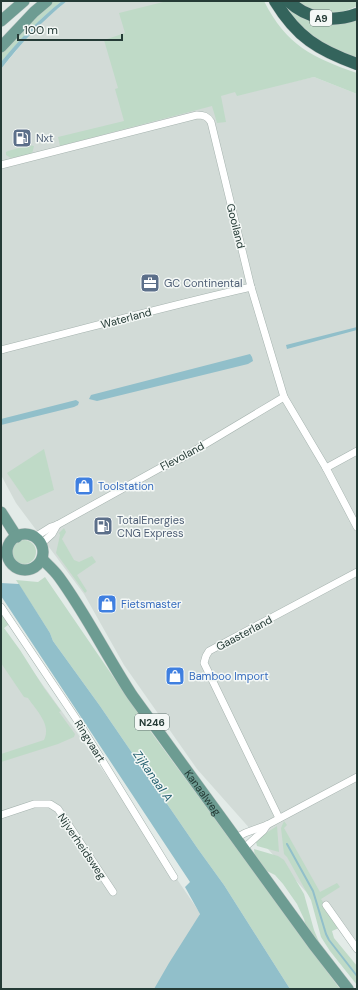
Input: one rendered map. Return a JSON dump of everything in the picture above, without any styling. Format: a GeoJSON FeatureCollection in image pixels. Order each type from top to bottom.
{"type":"FeatureCollection","features":[{"type":"Feature","properties":{"kind":"highway","name":"A9"},"geometry":{"type":"LineString","coordinates":[[275,1],[297,31],[312,43],[339,58],[357,64]]}},
{"type":"Feature","properties":{"kind":"highway","name":"A9"},"geometry":{"type":"LineString","coordinates":[[288,1],[301,11],[312,16],[325,19],[340,19],[357,14]]}},
{"type":"Feature","properties":{"kind":"main road"},"geometry":{"type":"LineString","coordinates":[[1,21],[24,1]]}},
{"type":"Feature","properties":{"kind":"main road"},"geometry":{"type":"LineString","coordinates":[[1,47],[46,1]]}},
{"type":"Feature","properties":{"kind":"main road"},"geometry":{"type":"LineString","coordinates":[[1,512],[17,537],[26,534],[38,540],[43,551],[42,559],[33,569]]}},
{"type":"Feature","properties":{"kind":"main road","name":"N246"},"geometry":{"type":"LineString","coordinates":[[17,537],[12,540],[4,553],[9,560],[6,564],[24,570],[33,569]]}},
{"type":"Feature","properties":{"kind":"main road","name":"Kanaalweg"},"geometry":{"type":"LineString","coordinates":[[42,559],[59,577],[105,648],[116,670],[132,695],[313,944],[348,989]]}},
{"type":"Feature","properties":{"kind":"main road","name":"Kanaalweg"},"geometry":{"type":"LineString","coordinates":[[33,569],[49,575],[67,590]]}},
{"type":"Feature","properties":{"kind":"street","name":"Gooiland"},"geometry":{"type":"LineString","coordinates":[[1,165],[197,115],[208,117],[211,122],[251,287],[284,397],[326,468],[357,527]]}},
{"type":"Feature","properties":{"kind":"street","name":"Waterland"},"geometry":{"type":"LineString","coordinates":[[1,350],[186,301],[251,287]]}},
{"type":"Feature","properties":{"kind":"street","name":"Flevoland"},"geometry":{"type":"LineString","coordinates":[[38,540],[52,534],[57,525],[160,468],[182,458],[284,397]]}},
{"type":"Feature","properties":{"kind":"street"},"geometry":{"type":"LineString","coordinates":[[326,468],[357,451]]}},
{"type":"Feature","properties":{"kind":"street","name":"Gaasterland"},"geometry":{"type":"LineString","coordinates":[[279,818],[204,663],[206,656],[209,651],[357,573]]}},
{"type":"Feature","properties":{"kind":"street","name":"Ringvaart"},"geometry":{"type":"LineString","coordinates":[[1,607],[81,726],[174,876]]}},
{"type":"Feature","properties":{"kind":"street"},"geometry":{"type":"LineString","coordinates":[[236,838],[245,832],[268,825],[357,777]]}},
{"type":"Feature","properties":{"kind":"street","name":"Nijverheidsweg"},"geometry":{"type":"LineString","coordinates":[[1,815],[34,804],[50,804],[58,809],[113,892]]}},
{"type":"Feature","properties":{"kind":"street"},"geometry":{"type":"LineString","coordinates":[[244,848],[264,831],[268,825]]}},
{"type":"Feature","properties":{"kind":"street"},"geometry":{"type":"LineString","coordinates":[[326,906],[357,949]]}},
{"type":"Feature","properties":{"kind":"shaded area"},"geometry":{"type":"Polygon","coordinates":[[[67,1],[230,1],[273,86],[314,77],[357,94],[357,955],[331,920],[197,769],[124,665],[84,594],[16,503],[1,475],[1,69],[30,34],[67,1]]]}},
{"type":"Feature","properties":{"kind":"shaded area"},"geometry":{"type":"Polygon","coordinates":[[[1,607],[4,631],[78,734],[200,913],[176,989],[1,989],[1,607]]]}},
{"type":"Feature","properties":{"kind":"green space"},"geometry":{"type":"Polygon","coordinates":[[[52,1],[62,1],[30,30],[1,62],[1,52],[52,1]]]}},
{"type":"Feature","properties":{"kind":"green space"},"geometry":{"type":"Polygon","coordinates":[[[167,1],[264,1],[282,29],[302,48],[327,62],[357,73],[357,94],[314,77],[237,96],[235,92],[221,96],[226,122],[217,123],[212,106],[60,146],[58,137],[124,121],[115,89],[118,88],[104,40],[125,33],[119,13],[167,1]]]}},
{"type":"Feature","properties":{"kind":"green space"},"geometry":{"type":"Polygon","coordinates":[[[283,1],[295,11],[357,17],[357,61],[337,54],[296,26],[283,1]]]}},
{"type":"Feature","properties":{"kind":"green space"},"geometry":{"type":"Polygon","coordinates":[[[297,1],[357,1],[357,6],[342,12],[334,13],[311,9],[297,1]]]}},
{"type":"Feature","properties":{"kind":"green space"},"geometry":{"type":"Polygon","coordinates":[[[29,145],[34,146],[32,154],[11,158],[6,155],[6,152],[8,151],[29,145]]]}},
{"type":"Feature","properties":{"kind":"green space"},"geometry":{"type":"Polygon","coordinates":[[[44,449],[54,490],[27,502],[7,473],[44,449]]]}},
{"type":"Feature","properties":{"kind":"green space"},"geometry":{"type":"Polygon","coordinates":[[[64,528],[66,532],[62,539],[74,560],[79,562],[92,556],[96,562],[77,575],[87,591],[85,593],[56,553],[60,535],[59,533],[64,528]]]}},
{"type":"Feature","properties":{"kind":"green space"},"geometry":{"type":"Polygon","coordinates":[[[24,540],[33,543],[36,552],[33,561],[24,564],[15,561],[12,552],[15,543],[24,540]]]}},
{"type":"Feature","properties":{"kind":"green space"},"geometry":{"type":"Polygon","coordinates":[[[45,577],[151,732],[340,989],[290,989],[224,885],[53,641],[50,633],[16,580],[38,582],[45,577]]]}},
{"type":"Feature","properties":{"kind":"green space"},"geometry":{"type":"Polygon","coordinates":[[[1,609],[8,623],[8,625],[4,628],[75,734],[74,737],[58,744],[1,762],[1,754],[44,740],[46,729],[45,723],[39,713],[28,698],[24,697],[1,663],[1,609]]]}},
{"type":"Feature","properties":{"kind":"green space"},"geometry":{"type":"Polygon","coordinates":[[[284,821],[287,825],[284,828],[320,892],[337,883],[340,887],[321,899],[339,928],[332,931],[334,938],[357,966],[357,985],[321,937],[311,900],[284,854],[281,828],[284,821]]]}},
{"type":"Feature","properties":{"kind":"green space"},"geometry":{"type":"Polygon","coordinates":[[[277,826],[279,852],[257,846],[256,842],[260,837],[277,826]]]}},
{"type":"Feature","properties":{"kind":"green space"},"geometry":{"type":"Polygon","coordinates":[[[254,849],[278,856],[284,860],[304,894],[319,942],[355,989],[352,989],[307,931],[304,919],[297,904],[275,875],[267,871],[255,858],[254,849]]]}},
{"type":"Feature","properties":{"kind":"water"},"geometry":{"type":"Polygon","coordinates":[[[62,1],[67,1],[32,33],[1,69],[1,62],[15,45],[62,1]]]}},
{"type":"Feature","properties":{"kind":"water"},"geometry":{"type":"Polygon","coordinates":[[[357,327],[357,330],[287,349],[286,345],[357,327]]]}},
{"type":"Feature","properties":{"kind":"water"},"geometry":{"type":"Polygon","coordinates":[[[250,354],[253,361],[248,364],[97,401],[89,399],[91,395],[250,354]]]}},
{"type":"Feature","properties":{"kind":"water"},"geometry":{"type":"Polygon","coordinates":[[[76,400],[79,402],[78,405],[74,407],[1,425],[1,419],[76,400]]]}},
{"type":"Feature","properties":{"kind":"water"},"geometry":{"type":"Polygon","coordinates":[[[1,583],[19,584],[50,633],[53,641],[224,885],[290,989],[154,989],[200,914],[185,887],[190,882],[1,596],[1,583]]]}},
{"type":"Feature","properties":{"kind":"waterway"},"geometry":{"type":"LineString","coordinates":[[287,844],[313,891],[329,940],[357,976]]}},
{"type":"Feature","properties":{"kind":"place","name":"Nxt"},"geometry":{"type":"Point","coordinates":[22,138]}},
{"type":"Feature","properties":{"kind":"place","name":"GC Continental"},"geometry":{"type":"Point","coordinates":[150,283]}},
{"type":"Feature","properties":{"kind":"place","name":"Toolstation"},"geometry":{"type":"Point","coordinates":[84,486]}},
{"type":"Feature","properties":{"kind":"place","name":"TotalEnergies CNG Express"},"geometry":{"type":"Point","coordinates":[103,526]}},
{"type":"Feature","properties":{"kind":"place","name":"Fietsmaster"},"geometry":{"type":"Point","coordinates":[107,604]}},
{"type":"Feature","properties":{"kind":"place","name":"Bamboo Import"},"geometry":{"type":"Point","coordinates":[175,676]}},
{"type":"Feature","properties":{"kind":"water label","name":"Zijkanaal A"},"geometry":{"type":"Point","coordinates":[153,776]}}]}
